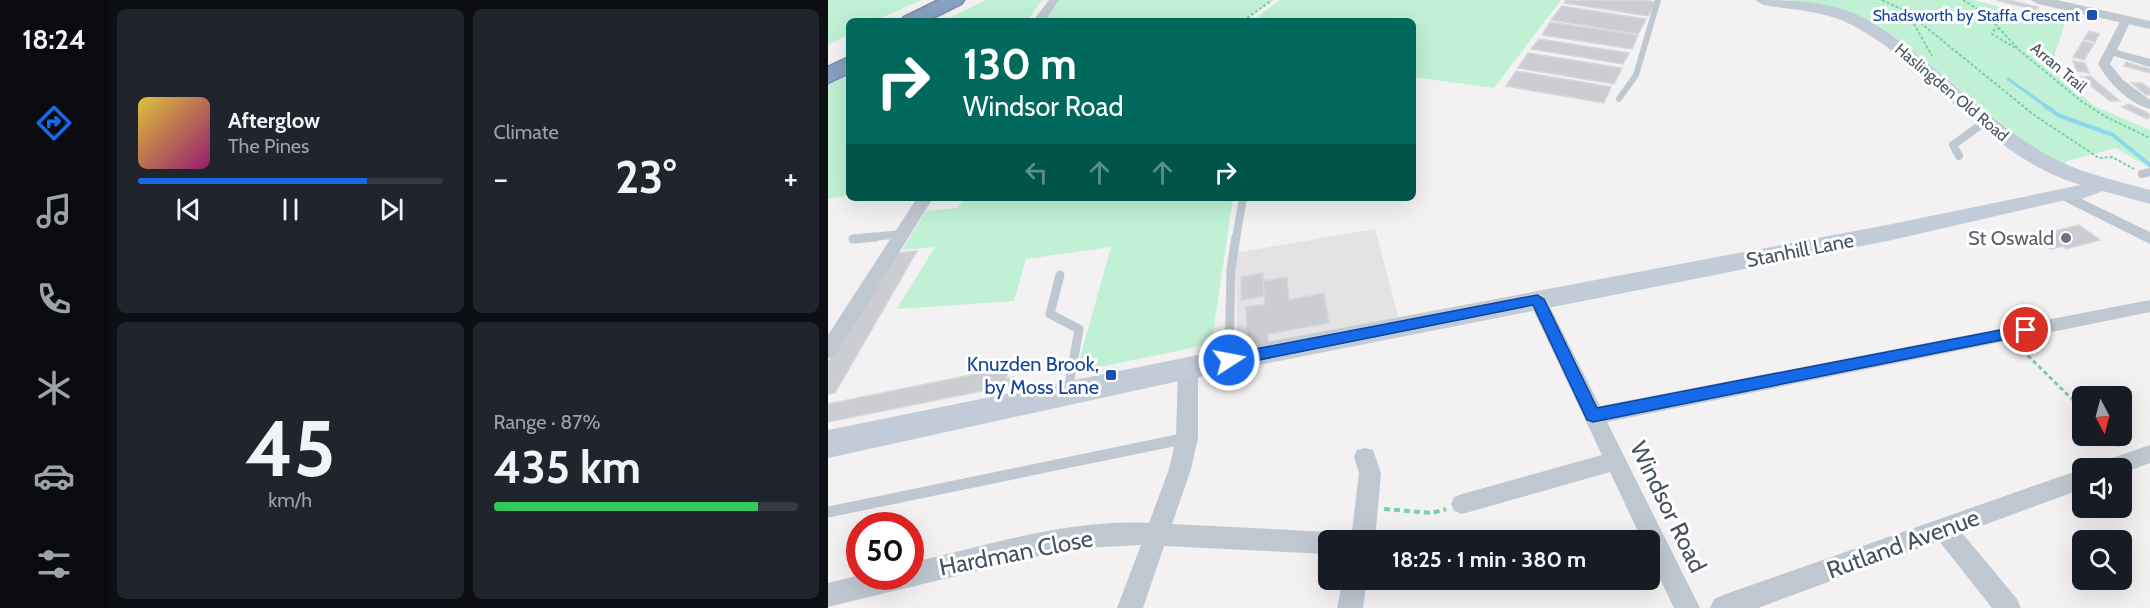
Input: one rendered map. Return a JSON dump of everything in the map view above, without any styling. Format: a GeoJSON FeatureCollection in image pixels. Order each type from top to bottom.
{"type":"FeatureCollection","features":[{"type":"Feature","properties":{"kind":"highway"},"geometry":{"type":"LineString","coordinates":[[917,18],[954,0]]}},
{"type":"Feature","properties":{"kind":"highway"},"geometry":{"type":"LineString","coordinates":[[936,18],[971,0]]}},
{"type":"Feature","properties":{"kind":"highway"},"geometry":{"type":"LineString","coordinates":[[828,64],[846,55]]}},
{"type":"Feature","properties":{"kind":"highway"},"geometry":{"type":"LineString","coordinates":[[828,76],[846,66]]}},
{"type":"Feature","properties":{"kind":"main road","name":"Haslingden Old Road"},"geometry":{"type":"LineString","coordinates":[[1763,0],[1828,10],[1858,21],[1891,42],[1986,121],[2035,157],[2065,184]]}},
{"type":"Feature","properties":{"kind":"main road","name":"Stanhill Lane"},"geometry":{"type":"LineString","coordinates":[[828,444],[1188,368],[1892,232],[2065,184],[2081,193],[2099,184],[2150,197]]}},
{"type":"Feature","properties":{"kind":"street"},"geometry":{"type":"LineString","coordinates":[[1041,18],[1054,0]]}},
{"type":"Feature","properties":{"kind":"street"},"geometry":{"type":"LineString","coordinates":[[2038,0],[2150,25]]}},
{"type":"Feature","properties":{"kind":"street"},"geometry":{"type":"LineString","coordinates":[[2126,20],[2104,64],[2110,77],[2132,95],[2150,105]]}},
{"type":"Feature","properties":{"kind":"street"},"geometry":{"type":"LineString","coordinates":[[2111,52],[2150,63]]}},
{"type":"Feature","properties":{"kind":"street"},"geometry":{"type":"LineString","coordinates":[[2065,184],[2150,239]]}},
{"type":"Feature","properties":{"kind":"street"},"geometry":{"type":"LineString","coordinates":[[828,351],[923,201]]}},
{"type":"Feature","properties":{"kind":"street","name":"Windsor Road"},"geometry":{"type":"LineString","coordinates":[[1537,299],[1687,608]]}},
{"type":"Feature","properties":{"kind":"street"},"geometry":{"type":"LineString","coordinates":[[1593,416],[2150,306]]}},
{"type":"Feature","properties":{"kind":"street"},"geometry":{"type":"LineString","coordinates":[[1130,608],[1180,469],[1187,438],[1188,368]]}},
{"type":"Feature","properties":{"kind":"street"},"geometry":{"type":"LineString","coordinates":[[2132,460],[2150,454]]}},
{"type":"Feature","properties":{"kind":"street"},"geometry":{"type":"LineString","coordinates":[[1364,530],[1370,473],[1365,457]]}},
{"type":"Feature","properties":{"kind":"street"},"geometry":{"type":"LineString","coordinates":[[1462,504],[1499,501],[1616,461]]}},
{"type":"Feature","properties":{"kind":"street","name":"Rutland Avenue"},"geometry":{"type":"LineString","coordinates":[[1723,608],[2072,483]]}},
{"type":"Feature","properties":{"kind":"street"},"geometry":{"type":"LineString","coordinates":[[1944,529],[2007,608]]}},
{"type":"Feature","properties":{"kind":"street","name":"Hardman Close"},"geometry":{"type":"LineString","coordinates":[[924,571],[1067,538],[1127,533],[1318,542]]}},
{"type":"Feature","properties":{"kind":"street","name":"Hardman Close"},"geometry":{"type":"LineString","coordinates":[[829,597],[854,590]]}},
{"type":"Feature","properties":{"kind":"street"},"geometry":{"type":"LineString","coordinates":[[1350,608],[1353,590]]}},
{"type":"Feature","properties":{"kind":"lane"},"geometry":{"type":"LineString","coordinates":[[1619,99],[1636,75],[1658,0]]}},
{"type":"Feature","properties":{"kind":"lane"},"geometry":{"type":"LineString","coordinates":[[1959,156],[1953,145],[1986,121]]}},
{"type":"Feature","properties":{"kind":"lane"},"geometry":{"type":"LineString","coordinates":[[1229,360],[1232,268],[1243,201]]}},
{"type":"Feature","properties":{"kind":"lane"},"geometry":{"type":"LineString","coordinates":[[853,239],[903,234]]}},
{"type":"Feature","properties":{"kind":"lane"},"geometry":{"type":"LineString","coordinates":[[1060,275],[1050,314],[1054,319],[1072,323],[1079,329],[1068,394]]}},
{"type":"Feature","properties":{"kind":"lane"},"geometry":{"type":"LineString","coordinates":[[828,512],[1187,438]]}},
{"type":"Feature","properties":{"kind":"path"},"geometry":{"type":"LineString","coordinates":[[1247,18],[1272,0]]}},
{"type":"Feature","properties":{"kind":"path"},"geometry":{"type":"LineString","coordinates":[[1882,0],[1906,11],[2034,116],[2099,158],[2112,157],[2146,173]]}},
{"type":"Feature","properties":{"kind":"path","name":"Arran Trail"},"geometry":{"type":"LineString","coordinates":[[1963,0],[1987,15],[2019,50],[2092,109],[2150,138]]}},
{"type":"Feature","properties":{"kind":"path"},"geometry":{"type":"LineString","coordinates":[[1906,11],[1943,75],[1933,76]]}},
{"type":"Feature","properties":{"kind":"path"},"geometry":{"type":"LineString","coordinates":[[2000,28],[1994,30],[1992,34],[2000,41],[2019,50]]}},
{"type":"Feature","properties":{"kind":"path"},"geometry":{"type":"LineString","coordinates":[[2006,334],[2072,399]]}},
{"type":"Feature","properties":{"kind":"path"},"geometry":{"type":"LineString","coordinates":[[1366,508],[1432,513],[1462,504]]}},
{"type":"Feature","properties":{"kind":"shaded area"},"geometry":{"type":"Polygon","coordinates":[[[1375,229],[1399,319],[1238,351],[1235,253],[1375,229]]]}},
{"type":"Feature","properties":{"kind":"green space"},"geometry":{"type":"Polygon","coordinates":[[[828,0],[921,0],[881,18],[846,18],[846,36],[828,45],[828,0]]]}},
{"type":"Feature","properties":{"kind":"green space"},"geometry":{"type":"Polygon","coordinates":[[[985,0],[1042,0],[1029,18],[950,18],[985,0]]]}},
{"type":"Feature","properties":{"kind":"green space"},"geometry":{"type":"Polygon","coordinates":[[[1059,0],[1272,0],[1245,18],[1047,18],[1059,0]]]}},
{"type":"Feature","properties":{"kind":"green space"},"geometry":{"type":"Polygon","coordinates":[[[1280,0],[1561,0],[1494,88],[1416,77],[1416,18],[1256,18],[1280,0]]]}},
{"type":"Feature","properties":{"kind":"green space"},"geometry":{"type":"Polygon","coordinates":[[[1789,0],[1973,0],[2065,24],[2055,53],[2056,73],[2094,106],[2150,130],[2150,168],[2116,148],[2067,161],[2064,164],[2033,148],[1879,26],[1860,17],[1789,0]]]}},
{"type":"Feature","properties":{"kind":"green space"},"geometry":{"type":"Polygon","coordinates":[[[846,74],[846,196],[828,199],[828,84],[846,74]]]}},
{"type":"Feature","properties":{"kind":"green space"},"geometry":{"type":"Polygon","coordinates":[[[962,201],[1233,201],[1210,344],[1076,372],[1111,247],[1026,259],[1014,301],[897,309],[935,247],[902,250],[926,211],[958,208],[962,201]]]}},
{"type":"Feature","properties":{"kind":"building"},"geometry":{"type":"Polygon","coordinates":[[[1566,0],[1656,2],[1648,16],[1564,3],[1566,0]]]}},
{"type":"Feature","properties":{"kind":"building"},"geometry":{"type":"Polygon","coordinates":[[[1996,0],[2009,0],[2038,7],[2036,10],[1996,0]]]}},
{"type":"Feature","properties":{"kind":"building"},"geometry":{"type":"Polygon","coordinates":[[[1562,6],[1646,19],[1638,34],[1551,20],[1562,6]]]}},
{"type":"Feature","properties":{"kind":"building"},"geometry":{"type":"Polygon","coordinates":[[[1550,22],[1638,35],[1632,49],[1542,35],[1550,22]]]}},
{"type":"Feature","properties":{"kind":"building"},"geometry":{"type":"Polygon","coordinates":[[[2089,31],[2099,34],[2095,42],[2084,39],[2089,31]]]}},
{"type":"Feature","properties":{"kind":"building"},"geometry":{"type":"Polygon","coordinates":[[[1539,39],[1629,53],[1623,64],[1531,49],[1539,39]]]}},
{"type":"Feature","properties":{"kind":"building"},"geometry":{"type":"Polygon","coordinates":[[[2083,41],[2094,44],[2084,60],[2073,57],[2083,41]]]}},
{"type":"Feature","properties":{"kind":"building"},"geometry":{"type":"Polygon","coordinates":[[[1528,53],[1622,68],[1614,84],[1518,68],[1528,53]]]}},
{"type":"Feature","properties":{"kind":"building"},"geometry":{"type":"Polygon","coordinates":[[[2073,61],[2085,63],[2089,73],[2077,71],[2073,61]]]}},
{"type":"Feature","properties":{"kind":"building"},"geometry":{"type":"Polygon","coordinates":[[[2126,62],[2150,69],[2150,73],[2124,66],[2126,62]]]}},
{"type":"Feature","properties":{"kind":"building"},"geometry":{"type":"Polygon","coordinates":[[[1516,71],[1611,87],[1604,103],[1506,86],[1516,71]]]}},
{"type":"Feature","properties":{"kind":"building"},"geometry":{"type":"Polygon","coordinates":[[[2090,76],[2120,101],[2110,101],[2080,77],[2090,76]]]}},
{"type":"Feature","properties":{"kind":"building"},"geometry":{"type":"Polygon","coordinates":[[[2131,83],[2142,83],[2150,89],[2150,95],[2146,95],[2131,83]]]}},
{"type":"Feature","properties":{"kind":"building"},"geometry":{"type":"Polygon","coordinates":[[[2129,104],[2150,114],[2150,117],[2147,119],[2122,107],[2129,104]]]}},
{"type":"Feature","properties":{"kind":"building","name":"St Oswald"},"geometry":{"type":"Polygon","coordinates":[[[2079,225],[2100,240],[2066,249],[2063,246],[2052,249],[2041,246],[2035,240],[2035,236],[2079,225]]]}},
{"type":"Feature","properties":{"kind":"building"},"geometry":{"type":"Polygon","coordinates":[[[917,251],[835,393],[828,394],[828,362],[898,253],[917,251]]]}},
{"type":"Feature","properties":{"kind":"building"},"geometry":{"type":"Polygon","coordinates":[[[1263,273],[1264,296],[1241,300],[1241,277],[1263,273]]]}},
{"type":"Feature","properties":{"kind":"building"},"geometry":{"type":"Polygon","coordinates":[[[1287,277],[1289,300],[1324,293],[1329,323],[1268,334],[1268,343],[1253,346],[1252,337],[1247,338],[1246,307],[1265,304],[1263,281],[1287,277]]]}},
{"type":"Feature","properties":{"kind":"building"},"geometry":{"type":"Polygon","coordinates":[[[1010,364],[1006,379],[1013,377],[1011,385],[828,422],[828,404],[985,372],[986,368],[1010,364]]]}},
{"type":"Feature","properties":{"kind":"waterway"},"geometry":{"type":"LineString","coordinates":[[2008,79],[2046,106]]}},
{"type":"Feature","properties":{"kind":"waterway"},"geometry":{"type":"LineString","coordinates":[[2044,105],[2060,116],[2113,135],[2150,165]]}},
{"type":"Feature","properties":{"kind":"place","name":"Shadsworth by Staffa Crescent"},"geometry":{"type":"Point","coordinates":[2092,15]}},
{"type":"Feature","properties":{"kind":"place","name":"St Oswald"},"geometry":{"type":"Point","coordinates":[2066,238]}},
{"type":"Feature","properties":{"kind":"place","name":"Knuzden Brook, by Moss Lane"},"geometry":{"type":"Point","coordinates":[1111,375]}},
{"type":"Feature","properties":{"kind":"route"},"geometry":{"type":"LineString","coordinates":[[1229,360],[1537,299],[1593,416],[2026,330]]}}]}
